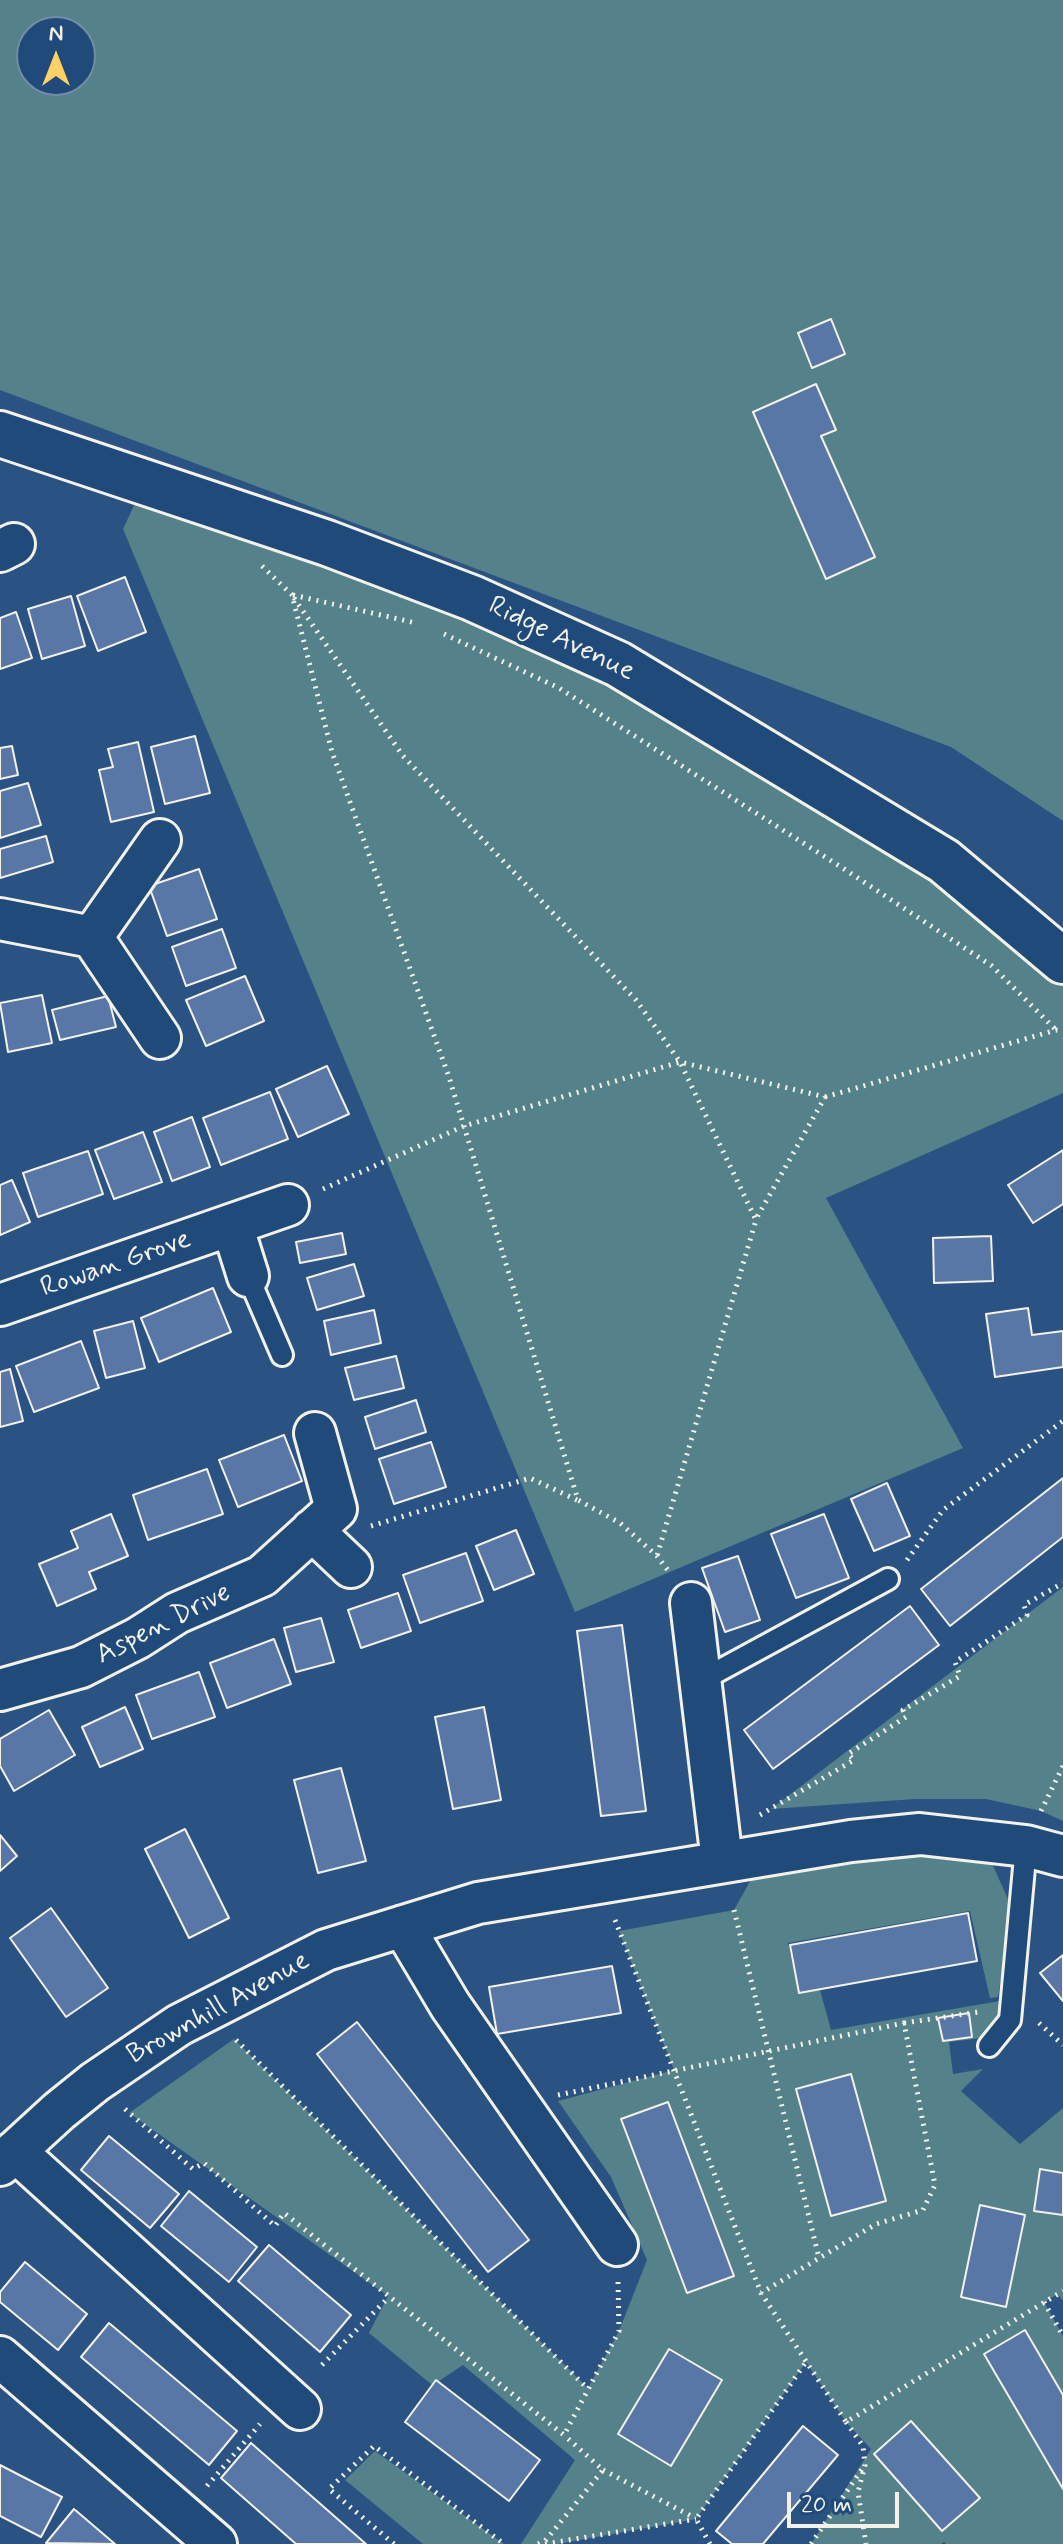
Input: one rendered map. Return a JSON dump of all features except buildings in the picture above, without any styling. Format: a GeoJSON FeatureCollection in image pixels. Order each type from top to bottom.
{"type":"FeatureCollection","features":[{"type":"Feature","properties":{"kind":"street","name":"Ridge Avenue"},"geometry":{"type":"LineString","coordinates":[[0,434],[327,543],[472,598],[618,664],[944,861],[1063,961]]}},
{"type":"Feature","properties":{"kind":"street"},"geometry":{"type":"LineString","coordinates":[[92,937],[160,840]]}},
{"type":"Feature","properties":{"kind":"street"},"geometry":{"type":"LineString","coordinates":[[0,919],[92,937],[160,1038]]}},
{"type":"Feature","properties":{"kind":"street","name":"Rowan Grove"},"geometry":{"type":"LineString","coordinates":[[0,1305],[288,1205]]}},
{"type":"Feature","properties":{"kind":"street"},"geometry":{"type":"LineString","coordinates":[[232,1225],[248,1276]]}},
{"type":"Feature","properties":{"kind":"street"},"geometry":{"type":"LineString","coordinates":[[315,1433],[324,1519],[351,1567]]}},
{"type":"Feature","properties":{"kind":"street","name":"Aspen Drive"},"geometry":{"type":"LineString","coordinates":[[0,1690],[81,1667],[138,1638],[177,1613],[262,1576],[324,1519]]}},
{"type":"Feature","properties":{"kind":"street"},"geometry":{"type":"LineString","coordinates":[[691,1603],[719,1844]]}},
{"type":"Feature","properties":{"kind":"street","name":"Brownhill Avenue"},"geometry":{"type":"LineString","coordinates":[[292,2402],[8,2158],[95,2082],[179,2025],[326,1950],[478,1903],[600,1882],[719,1844],[851,1841],[920,1834],[1045,1851]]}},
{"type":"Feature","properties":{"kind":"street"},"geometry":{"type":"LineString","coordinates":[[403,1926],[450,2005],[617,2245]]}},
{"type":"Feature","properties":{"kind":"street"},"geometry":{"type":"LineString","coordinates":[[0,2357],[216,2544]]}},
{"type":"Feature","properties":{"kind":"lane"},"geometry":{"type":"LineString","coordinates":[[248,1276],[282,1355]]}},
{"type":"Feature","properties":{"kind":"lane"},"geometry":{"type":"LineString","coordinates":[[700,1681],[880,1583]]}},
{"type":"Feature","properties":{"kind":"lane"},"geometry":{"type":"LineString","coordinates":[[989,2046],[1010,2020],[1045,1851]]}},
{"type":"Feature","properties":{"kind":"path"},"geometry":{"type":"LineString","coordinates":[[259,563],[292,595],[403,756],[636,1000],[680,1062],[756,1220]]}},
{"type":"Feature","properties":{"kind":"path"},"geometry":{"type":"LineString","coordinates":[[292,595],[423,625]]}},
{"type":"Feature","properties":{"kind":"path"},"geometry":{"type":"LineString","coordinates":[[292,595],[332,752],[449,1077],[578,1500]]}},
{"type":"Feature","properties":{"kind":"path"},"geometry":{"type":"LineString","coordinates":[[437,631],[559,688],[841,867],[992,966],[1060,1030]]}},
{"type":"Feature","properties":{"kind":"path"},"geometry":{"type":"LineString","coordinates":[[288,1205],[464,1126],[680,1062],[825,1097],[1060,1030]]}},
{"type":"Feature","properties":{"kind":"path"},"geometry":{"type":"LineString","coordinates":[[657,1556],[756,1220],[825,1097]]}},
{"type":"Feature","properties":{"kind":"path"},"geometry":{"type":"LineString","coordinates":[[880,1583],[899,1571],[943,1510],[1063,1421]]}},
{"type":"Feature","properties":{"kind":"path"},"geometry":{"type":"LineString","coordinates":[[324,1519],[367,1527],[530,1478],[620,1523],[657,1556],[691,1603]]}},
{"type":"Feature","properties":{"kind":"path"},"geometry":{"type":"LineString","coordinates":[[719,1844],[751,1820],[854,1760],[848,1754],[906,1717],[903,1710],[960,1676],[955,1662],[1027,1615],[1024,1605],[1063,1583]]}},
{"type":"Feature","properties":{"kind":"path"},"geometry":{"type":"LineString","coordinates":[[1045,1851],[1063,1766]]}},
{"type":"Feature","properties":{"kind":"path"},"geometry":{"type":"LineString","coordinates":[[600,1882],[761,2293],[863,2446],[865,2465],[858,2492],[866,2544]]}},
{"type":"Feature","properties":{"kind":"path"},"geometry":{"type":"LineString","coordinates":[[734,1910],[819,2258]]}},
{"type":"Feature","properties":{"kind":"path"},"geometry":{"type":"LineString","coordinates":[[518,2103],[904,2023],[1011,2007]]}},
{"type":"Feature","properties":{"kind":"path"},"geometry":{"type":"LineString","coordinates":[[206,2012],[588,2389]]}},
{"type":"Feature","properties":{"kind":"path"},"geometry":{"type":"LineString","coordinates":[[761,2293],[876,2224],[923,2210],[935,2185],[904,2023]]}},
{"type":"Feature","properties":{"kind":"path"},"geometry":{"type":"LineString","coordinates":[[95,2082],[193,2169],[204,2163],[275,2226],[284,2213],[564,2435],[603,2470],[696,2519],[710,2544]]}},
{"type":"Feature","properties":{"kind":"path"},"geometry":{"type":"LineString","coordinates":[[564,2435],[619,2331],[617,2245]]}},
{"type":"Feature","properties":{"kind":"path"},"geometry":{"type":"LineString","coordinates":[[846,2422],[1063,2291]]}},
{"type":"Feature","properties":{"kind":"path"},"geometry":{"type":"LineString","coordinates":[[322,2365],[389,2297]]}},
{"type":"Feature","properties":{"kind":"path"},"geometry":{"type":"LineString","coordinates":[[1044,2302],[1063,2336]]}},
{"type":"Feature","properties":{"kind":"path"},"geometry":{"type":"LineString","coordinates":[[545,2544],[696,2519],[806,2362]]}},
{"type":"Feature","properties":{"kind":"path"},"geometry":{"type":"LineString","coordinates":[[183,2515],[292,2402]]}},
{"type":"Feature","properties":{"kind":"path"},"geometry":{"type":"LineString","coordinates":[[394,2544],[329,2489],[374,2446],[504,2544]]}},
{"type":"Feature","properties":{"kind":"path"},"geometry":{"type":"LineString","coordinates":[[811,2544],[865,2465]]}},
{"type":"Feature","properties":{"kind":"path"},"geometry":{"type":"LineString","coordinates":[[538,2544],[545,2541],[603,2470]]}},
{"type":"Feature","properties":{"kind":"green space"},"geometry":{"type":"Polygon","coordinates":[[[0,0],[1063,0],[1063,821],[951,747],[0,390],[0,0]]]}},
{"type":"Feature","properties":{"kind":"green space"},"geometry":{"type":"Polygon","coordinates":[[[145,482],[618,664],[1063,961],[1063,1093],[826,1198],[963,1448],[575,1612],[123,529],[145,482]]]}},
{"type":"Feature","properties":{"kind":"green space"},"geometry":{"type":"Polygon","coordinates":[[[1063,1587],[1063,1821],[1041,1811],[986,1799],[915,1799],[771,1809],[1063,1587]]]}},
{"type":"Feature","properties":{"kind":"green space"},"geometry":{"type":"Polygon","coordinates":[[[951,1847],[990,1859],[1012,1908],[998,1997],[990,1998],[970,1911],[788,1943],[799,1993],[820,1990],[831,2030],[1000,2001],[997,2036],[949,2042],[953,2074],[983,2069],[961,2091],[1020,2144],[1063,2108],[1063,2301],[1058,2294],[1044,2302],[1063,2336],[1063,2544],[811,2544],[871,2449],[846,2422],[806,2362],[696,2519],[557,2544],[521,2544],[575,2460],[463,2365],[431,2384],[369,2333],[388,2296],[129,2113],[234,2039],[588,2388],[619,2331],[647,2260],[611,2177],[558,2101],[674,2070],[619,1931],[734,1910],[753,1876],[814,1860],[951,1847]]]}},
{"type":"Feature","properties":{"kind":"green space"},"geometry":{"type":"Polygon","coordinates":[[[375,2451],[504,2544],[423,2544],[345,2480],[375,2451]]]}}]}
